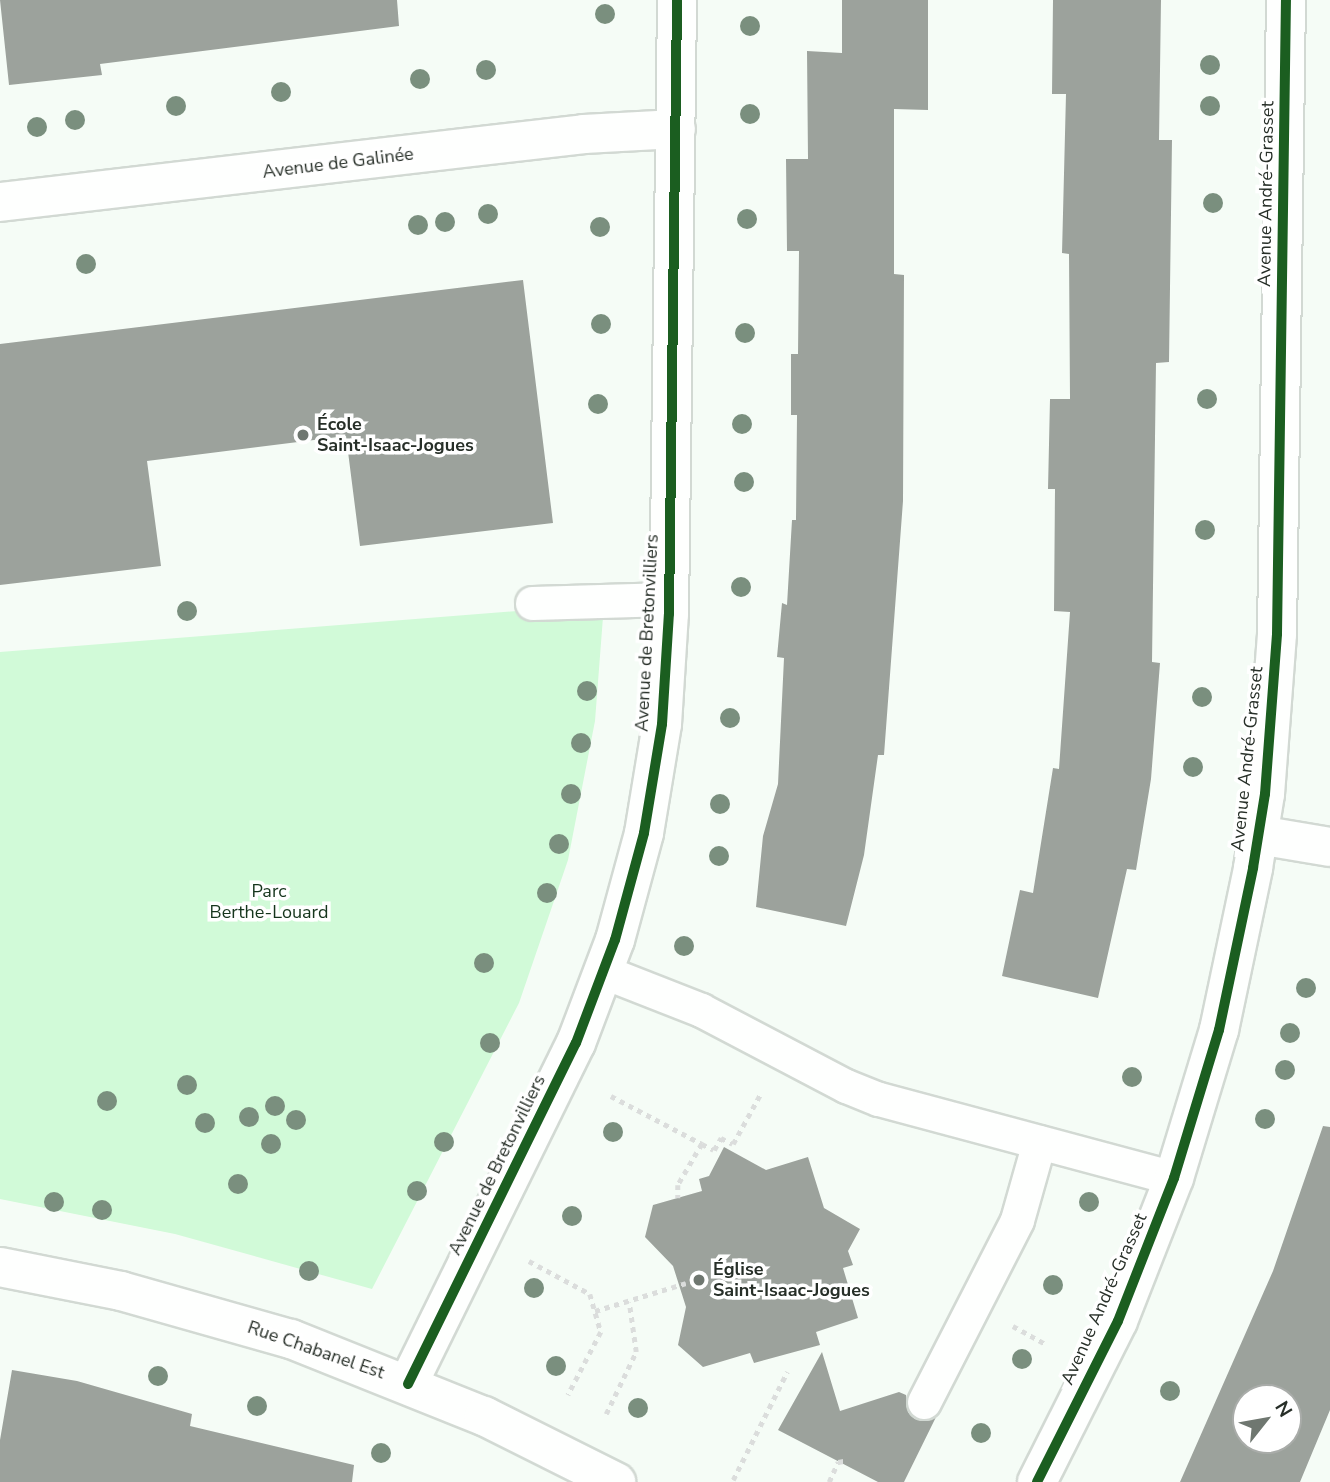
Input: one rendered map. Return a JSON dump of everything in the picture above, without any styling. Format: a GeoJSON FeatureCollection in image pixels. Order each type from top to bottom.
{"type":"FeatureCollection","features":[{"type":"Feature","properties":{"kind":"street","name":"Avenue de Bretonvilliers"},"geometry":{"type":"LineString","coordinates":[[408,1384],[576,1043],[604,972],[631,887],[654,779],[669,598],[677,0]]}},
{"type":"Feature","properties":{"kind":"street","name":"Avenue André-Grasset"},"geometry":{"type":"LineString","coordinates":[[1037,1482],[1118,1321],[1174,1178],[1219,1030],[1258,835],[1277,634],[1286,0]]}},
{"type":"Feature","properties":{"kind":"street","name":"Avenue de Galinée"},"geometry":{"type":"LineString","coordinates":[[0,202],[584,134],[676,130]]}},
{"type":"Feature","properties":{"kind":"street"},"geometry":{"type":"LineString","coordinates":[[1258,835],[1330,848]]}},
{"type":"Feature","properties":{"kind":"street","name":"Rue Chabanel Est"},"geometry":{"type":"LineString","coordinates":[[0,1267],[219,1317],[408,1384],[615,1482]]}},
{"type":"Feature","properties":{"kind":"lane"},"geometry":{"type":"LineString","coordinates":[[531,603],[669,598]]}},
{"type":"Feature","properties":{"kind":"lane"},"geometry":{"type":"LineString","coordinates":[[604,972],[701,1010],[846,1086],[1174,1178]]}},
{"type":"Feature","properties":{"kind":"lane"},"geometry":{"type":"LineString","coordinates":[[925,1402],[1017,1220],[1039,1142]]}},
{"type":"Feature","properties":{"kind":"path"},"geometry":{"type":"LineString","coordinates":[[611,1096],[714,1150],[721,1138],[733,1144]]}},
{"type":"Feature","properties":{"kind":"path"},"geometry":{"type":"LineString","coordinates":[[731,1151],[749,1117]]}},
{"type":"Feature","properties":{"kind":"path"},"geometry":{"type":"LineString","coordinates":[[678,1198],[678,1185],[702,1144]]}},
{"type":"Feature","properties":{"kind":"path"},"geometry":{"type":"LineString","coordinates":[[529,1261],[590,1294],[595,1311],[601,1332],[568,1395]]}},
{"type":"Feature","properties":{"kind":"path"},"geometry":{"type":"LineString","coordinates":[[595,1311],[687,1283]]}},
{"type":"Feature","properties":{"kind":"path"},"geometry":{"type":"LineString","coordinates":[[606,1415],[636,1352],[629,1302]]}},
{"type":"Feature","properties":{"kind":"path"},"geometry":{"type":"LineString","coordinates":[[733,1480],[787,1372]]}},
{"type":"Feature","properties":{"kind":"path"},"geometry":{"type":"LineString","coordinates":[[829,1482],[838,1462],[844,1461]]}},
{"type":"Feature","properties":{"kind":"green space","name":"Parc Berthe-Louard"},"geometry":{"type":"Polygon","coordinates":[[[604,604],[595,721],[568,860],[519,1003],[372,1289],[175,1234],[0,1199],[0,652],[604,604]]]}},
{"type":"Feature","properties":{"kind":"building"},"geometry":{"type":"Polygon","coordinates":[[[0,0],[397,0],[399,26],[100,64],[102,75],[9,85],[0,0]]]}},
{"type":"Feature","properties":{"kind":"building"},"geometry":{"type":"Polygon","coordinates":[[[842,0],[928,0],[928,110],[894,109],[894,274],[904,275],[903,501],[884,755],[878,755],[864,855],[846,926],[756,907],[763,836],[778,784],[784,658],[777,657],[782,603],[787,605],[792,520],[796,520],[797,415],[791,415],[791,354],[798,354],[799,251],[787,251],[786,159],[808,159],[807,51],[842,53],[842,0]]]}},
{"type":"Feature","properties":{"kind":"building"},"geometry":{"type":"Polygon","coordinates":[[[1053,0],[1161,0],[1159,140],[1172,140],[1169,362],[1156,363],[1152,662],[1160,663],[1151,779],[1136,870],[1127,869],[1098,998],[1002,976],[1020,890],[1033,893],[1053,768],[1059,769],[1070,612],[1054,611],[1055,489],[1048,489],[1050,399],[1070,399],[1069,254],[1062,253],[1066,94],[1052,94],[1053,0]]]}},
{"type":"Feature","properties":{"kind":"building"},"geometry":{"type":"Polygon","coordinates":[[[523,280],[553,523],[360,546],[346,436],[147,461],[161,566],[0,585],[0,344],[523,280]]]}},
{"type":"Feature","properties":{"kind":"building"},"geometry":{"type":"Polygon","coordinates":[[[1323,1126],[1330,1127],[1330,1410],[1300,1482],[1180,1482],[1273,1271],[1323,1126]]]}},
{"type":"Feature","properties":{"kind":"building"},"geometry":{"type":"Polygon","coordinates":[[[724,1147],[766,1170],[808,1157],[824,1208],[860,1229],[848,1251],[853,1265],[843,1268],[858,1318],[816,1332],[820,1345],[754,1363],[750,1353],[703,1367],[678,1345],[686,1307],[673,1266],[645,1237],[653,1205],[702,1191],[699,1179],[709,1176],[724,1147]]]}},
{"type":"Feature","properties":{"kind":"building"},"geometry":{"type":"Polygon","coordinates":[[[822,1352],[840,1411],[899,1392],[906,1395],[908,1412],[915,1419],[926,1421],[937,1415],[904,1482],[878,1482],[778,1430],[822,1352]]]}},
{"type":"Feature","properties":{"kind":"building"},"geometry":{"type":"Polygon","coordinates":[[[12,1370],[77,1381],[192,1414],[190,1426],[354,1465],[352,1482],[0,1482],[0,1440],[12,1370]]]}},
{"type":"Feature","properties":{"kind":"cycle path"},"geometry":{"type":"LineString","coordinates":[[408,1384],[576,1043],[615,940],[644,833],[662,724],[669,614],[677,0]]}},
{"type":"Feature","properties":{"kind":"cycle path"},"geometry":{"type":"LineString","coordinates":[[1037,1482],[1118,1321],[1174,1178],[1219,1030],[1253,868],[1265,794],[1277,634],[1286,0]]}},
{"type":"Feature","properties":{"kind":"place","name":"École Saint-Isaac-Jogues"},"geometry":{"type":"Point","coordinates":[303,435]}},
{"type":"Feature","properties":{"kind":"place","name":"Église Saint-Isaac-Jogues"},"geometry":{"type":"Point","coordinates":[699,1280]}}]}
